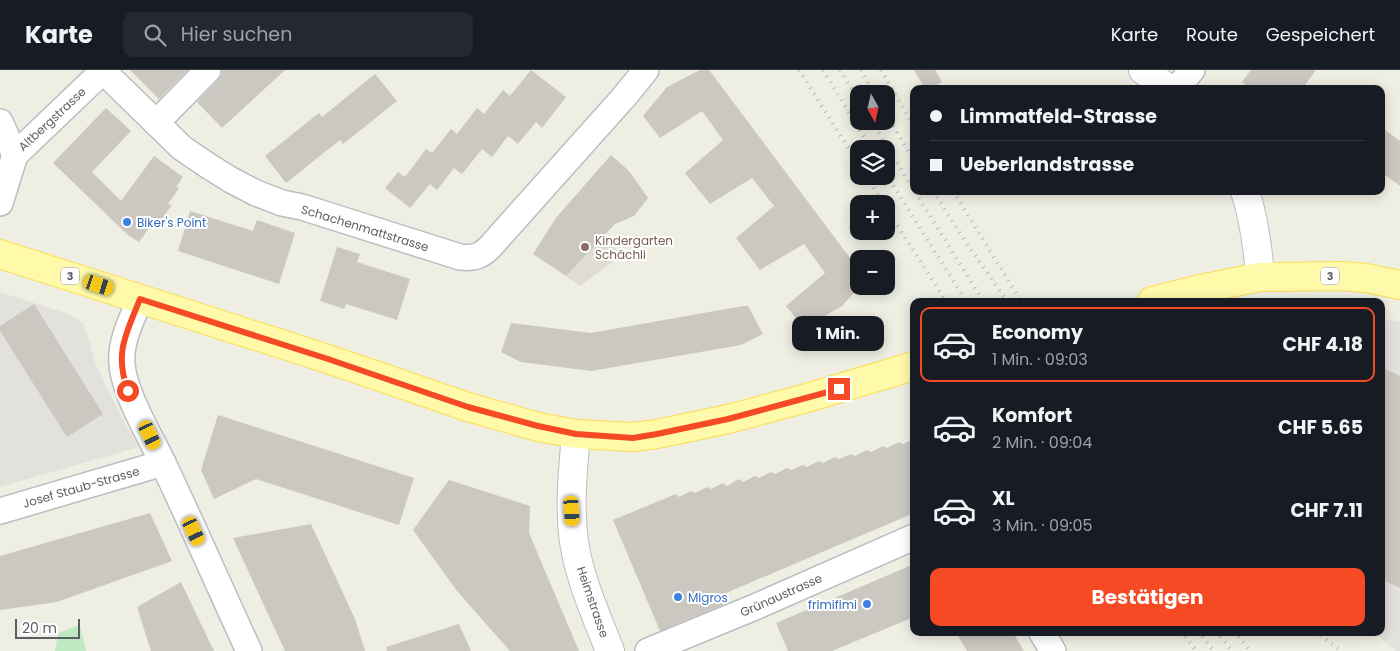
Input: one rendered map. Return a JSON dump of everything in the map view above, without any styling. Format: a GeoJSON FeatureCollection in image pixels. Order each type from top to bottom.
{"type":"FeatureCollection","features":[{"type":"Feature","properties":{"kind":"main road","name":"3"},"geometry":{"type":"LineString","coordinates":[[0,254],[319,356],[468,407],[576,434],[633,438],[657,434],[737,417],[910,367]]}},
{"type":"Feature","properties":{"kind":"main road","name":"3"},"geometry":{"type":"LineString","coordinates":[[1164,298],[1260,278],[1341,276],[1366,278],[1400,285]]}},
{"type":"Feature","properties":{"kind":"street"},"geometry":{"type":"LineString","coordinates":[[156,123],[208,70]]}},
{"type":"Feature","properties":{"kind":"street","name":"Schachenmattstrasse"},"geometry":{"type":"LineString","coordinates":[[104,71],[182,148],[256,193],[282,204],[302,208],[460,257],[471,258],[478,256],[490,247],[646,70]]}},
{"type":"Feature","properties":{"kind":"street"},"geometry":{"type":"LineString","coordinates":[[1143,70],[1164,85]]}},
{"type":"Feature","properties":{"kind":"street"},"geometry":{"type":"LineString","coordinates":[[1179,85],[1192,70]]}},
{"type":"Feature","properties":{"kind":"street","name":"Altbergstrasse"},"geometry":{"type":"LineString","coordinates":[[0,203],[15,155],[104,71]]}},
{"type":"Feature","properties":{"kind":"street"},"geometry":{"type":"LineString","coordinates":[[0,122],[15,155]]}},
{"type":"Feature","properties":{"kind":"street"},"geometry":{"type":"LineString","coordinates":[[1246,195],[1258,248],[1260,278]]}},
{"type":"Feature","properties":{"kind":"street"},"geometry":{"type":"LineString","coordinates":[[140,299],[124,340],[122,351],[124,379],[249,651]]}},
{"type":"Feature","properties":{"kind":"street","name":"Heimstrasse"},"geometry":{"type":"LineString","coordinates":[[576,434],[571,496],[574,542],[587,594],[610,651]]}},
{"type":"Feature","properties":{"kind":"street","name":"Josef Staub-Strasse"},"geometry":{"type":"LineString","coordinates":[[0,511],[163,463]]}},
{"type":"Feature","properties":{"kind":"street","name":"Grünaustrasse"},"geometry":{"type":"LineString","coordinates":[[648,651],[755,607],[910,539]]}},
{"type":"Feature","properties":{"kind":"street"},"geometry":{"type":"LineString","coordinates":[[1044,636],[1053,651]]}},
{"type":"Feature","properties":{"kind":"shaded area","name":"Kindergarten Schächli"},"geometry":{"type":"Polygon","coordinates":[[[575,196],[621,256],[580,286],[566,276],[579,262],[543,238],[556,218],[575,196]]]}},
{"type":"Feature","properties":{"kind":"shaded area"},"geometry":{"type":"Polygon","coordinates":[[[0,292],[71,315],[83,323],[95,363],[123,420],[139,447],[0,487],[0,292]]]}},
{"type":"Feature","properties":{"kind":"shaded area"},"geometry":{"type":"Polygon","coordinates":[[[1385,320],[1400,322],[1400,651],[1396,651],[1378,636],[1385,636],[1385,320]]]}},
{"type":"Feature","properties":{"kind":"green space"},"geometry":{"type":"Polygon","coordinates":[[[80,625],[86,651],[55,651],[58,633],[80,625]]]}},
{"type":"Feature","properties":{"kind":"building"},"geometry":{"type":"Polygon","coordinates":[[[130,70],[188,70],[159,99],[130,70]]]}},
{"type":"Feature","properties":{"kind":"building"},"geometry":{"type":"Polygon","coordinates":[[[222,70],[285,70],[222,128],[197,102],[218,80],[222,70]]]}},
{"type":"Feature","properties":{"kind":"building"},"geometry":{"type":"Polygon","coordinates":[[[531,70],[566,97],[542,128],[536,122],[518,144],[508,136],[492,157],[482,149],[462,174],[454,168],[437,190],[430,184],[410,208],[385,188],[398,172],[405,177],[426,149],[432,153],[451,129],[457,134],[477,108],[484,114],[503,90],[510,96],[531,70]]]}},
{"type":"Feature","properties":{"kind":"building"},"geometry":{"type":"Polygon","coordinates":[[[700,70],[709,70],[850,258],[850,295],[852,295],[842,306],[804,328],[786,306],[825,273],[804,244],[760,270],[736,238],[774,206],[752,178],[710,204],[685,173],[723,140],[702,111],[660,138],[643,116],[667,87],[700,70]]]}},
{"type":"Feature","properties":{"kind":"building"},"geometry":{"type":"Polygon","coordinates":[[[914,70],[935,70],[942,82],[937,85],[923,85],[914,70]]]}},
{"type":"Feature","properties":{"kind":"building"},"geometry":{"type":"Polygon","coordinates":[[[1251,70],[1316,70],[1305,85],[1246,85],[1242,82],[1251,70]]]}},
{"type":"Feature","properties":{"kind":"building"},"geometry":{"type":"Polygon","coordinates":[[[375,74],[397,101],[343,144],[340,140],[286,183],[265,156],[319,113],[322,117],[375,74]]]}},
{"type":"Feature","properties":{"kind":"building"},"geometry":{"type":"Polygon","coordinates":[[[106,108],[131,131],[92,172],[121,201],[154,156],[183,177],[176,187],[179,188],[168,204],[172,205],[158,224],[154,221],[139,242],[129,236],[53,163],[106,108]]]}},
{"type":"Feature","properties":{"kind":"building"},"geometry":{"type":"Polygon","coordinates":[[[1385,130],[1400,141],[1400,186],[1385,175],[1385,130]]]}},
{"type":"Feature","properties":{"kind":"building"},"geometry":{"type":"Polygon","coordinates":[[[611,155],[629,171],[648,198],[634,216],[615,224],[566,276],[533,254],[556,218],[611,155]]]}},
{"type":"Feature","properties":{"kind":"building"},"geometry":{"type":"Polygon","coordinates":[[[190,211],[253,231],[257,220],[295,233],[279,284],[178,251],[190,211]]]}},
{"type":"Feature","properties":{"kind":"building"},"geometry":{"type":"Polygon","coordinates":[[[337,247],[360,254],[357,262],[410,279],[397,320],[346,304],[344,309],[320,301],[337,247]]]}},
{"type":"Feature","properties":{"kind":"building"},"geometry":{"type":"Polygon","coordinates":[[[34,304],[103,414],[67,437],[0,331],[0,326],[34,304]]]}},
{"type":"Feature","properties":{"kind":"building"},"geometry":{"type":"Polygon","coordinates":[[[748,306],[763,334],[741,345],[591,371],[521,362],[501,352],[511,323],[591,333],[748,306]]]}},
{"type":"Feature","properties":{"kind":"building"},"geometry":{"type":"Polygon","coordinates":[[[1385,369],[1400,376],[1400,588],[1385,581],[1385,369]]]}},
{"type":"Feature","properties":{"kind":"building"},"geometry":{"type":"Polygon","coordinates":[[[218,415],[414,478],[399,525],[256,479],[214,499],[201,470],[218,415]]]}},
{"type":"Feature","properties":{"kind":"building"},"geometry":{"type":"Polygon","coordinates":[[[910,441],[910,515],[719,596],[723,605],[660,631],[613,520],[676,494],[679,497],[691,491],[695,493],[707,487],[711,489],[723,483],[727,486],[739,479],[743,482],[755,476],[759,478],[771,472],[775,474],[787,468],[791,470],[803,465],[807,467],[819,461],[823,463],[835,457],[839,459],[851,454],[855,456],[867,450],[871,452],[883,446],[887,448],[899,442],[903,444],[910,441]]]}},
{"type":"Feature","properties":{"kind":"building"},"geometry":{"type":"Polygon","coordinates":[[[449,480],[530,506],[529,533],[579,651],[510,651],[457,591],[413,530],[449,480]]]}},
{"type":"Feature","properties":{"kind":"building"},"geometry":{"type":"Polygon","coordinates":[[[150,513],[172,561],[57,602],[0,610],[0,556],[150,513]]]}},
{"type":"Feature","properties":{"kind":"building"},"geometry":{"type":"Polygon","coordinates":[[[311,524],[355,619],[365,651],[285,651],[233,538],[311,524]]]}},
{"type":"Feature","properties":{"kind":"building"},"geometry":{"type":"Polygon","coordinates":[[[910,566],[910,619],[832,651],[788,651],[776,623],[910,566]]]}},
{"type":"Feature","properties":{"kind":"building"},"geometry":{"type":"Polygon","coordinates":[[[181,582],[214,651],[151,651],[137,607],[181,582]]]}},
{"type":"Feature","properties":{"kind":"building"},"geometry":{"type":"Polygon","coordinates":[[[459,624],[471,651],[387,651],[386,647],[459,624]]]}},
{"type":"Feature","properties":{"kind":"building"},"geometry":{"type":"Polygon","coordinates":[[[958,636],[1015,636],[1024,651],[967,651],[958,636]]]}},
{"type":"Feature","properties":{"kind":"railway"},"geometry":{"type":"LineString","coordinates":[[799,70],[850,151]]}},
{"type":"Feature","properties":{"kind":"railway"},"geometry":{"type":"LineString","coordinates":[[823,70],[866,140]]}},
{"type":"Feature","properties":{"kind":"railway"},"geometry":{"type":"LineString","coordinates":[[840,70],[850,86]]}},
{"type":"Feature","properties":{"kind":"railway"},"geometry":{"type":"LineString","coordinates":[[861,70],[869,85]]}},
{"type":"Feature","properties":{"kind":"railway"},"geometry":{"type":"LineString","coordinates":[[881,70],[910,119]]}},
{"type":"Feature","properties":{"kind":"railway"},"geometry":{"type":"LineString","coordinates":[[895,129],[910,154]]}},
{"type":"Feature","properties":{"kind":"railway"},"geometry":{"type":"LineString","coordinates":[[877,130],[910,184]]}},
{"type":"Feature","properties":{"kind":"railway"},"geometry":{"type":"LineString","coordinates":[[872,185],[878,195]]}},
{"type":"Feature","properties":{"kind":"railway"},"geometry":{"type":"LineString","coordinates":[[893,185],[964,298]]}},
{"type":"Feature","properties":{"kind":"railway"},"geometry":{"type":"LineString","coordinates":[[917,195],[981,298]]}},
{"type":"Feature","properties":{"kind":"railway"},"geometry":{"type":"LineString","coordinates":[[936,195],[1005,298]]}},
{"type":"Feature","properties":{"kind":"railway"},"geometry":{"type":"LineString","coordinates":[[955,195],[1019,298]]}},
{"type":"Feature","properties":{"kind":"railway"},"geometry":{"type":"LineString","coordinates":[[895,222],[944,298]]}},
{"type":"Feature","properties":{"kind":"railway"},"geometry":{"type":"LineString","coordinates":[[1185,636],[1196,651]]}},
{"type":"Feature","properties":{"kind":"railway"},"geometry":{"type":"LineString","coordinates":[[1202,636],[1214,651]]}},
{"type":"Feature","properties":{"kind":"railway"},"geometry":{"type":"LineString","coordinates":[[1220,636],[1232,651]]}},
{"type":"Feature","properties":{"kind":"railway"},"geometry":{"type":"LineString","coordinates":[[1238,636],[1250,651]]}},
{"type":"Feature","properties":{"kind":"railway"},"geometry":{"type":"LineString","coordinates":[[1322,636],[1341,651]]}},
{"type":"Feature","properties":{"kind":"place","name":"Biker's Point"},"geometry":{"type":"Point","coordinates":[127,222]}},
{"type":"Feature","properties":{"kind":"place","name":"Kindergarten Schächli"},"geometry":{"type":"Point","coordinates":[585,247]}},
{"type":"Feature","properties":{"kind":"place","name":"Migros"},"geometry":{"type":"Point","coordinates":[678,597]}},
{"type":"Feature","properties":{"kind":"place","name":"frimifimi"},"geometry":{"type":"Point","coordinates":[867,604]}},
{"type":"Feature","properties":{"kind":"route"},"geometry":{"type":"LineString","coordinates":[[128,391],[122,371],[122,351],[124,340],[140,299],[328,359],[468,407],[576,434],[633,438],[657,434],[728,419],[839,389]]}}]}
